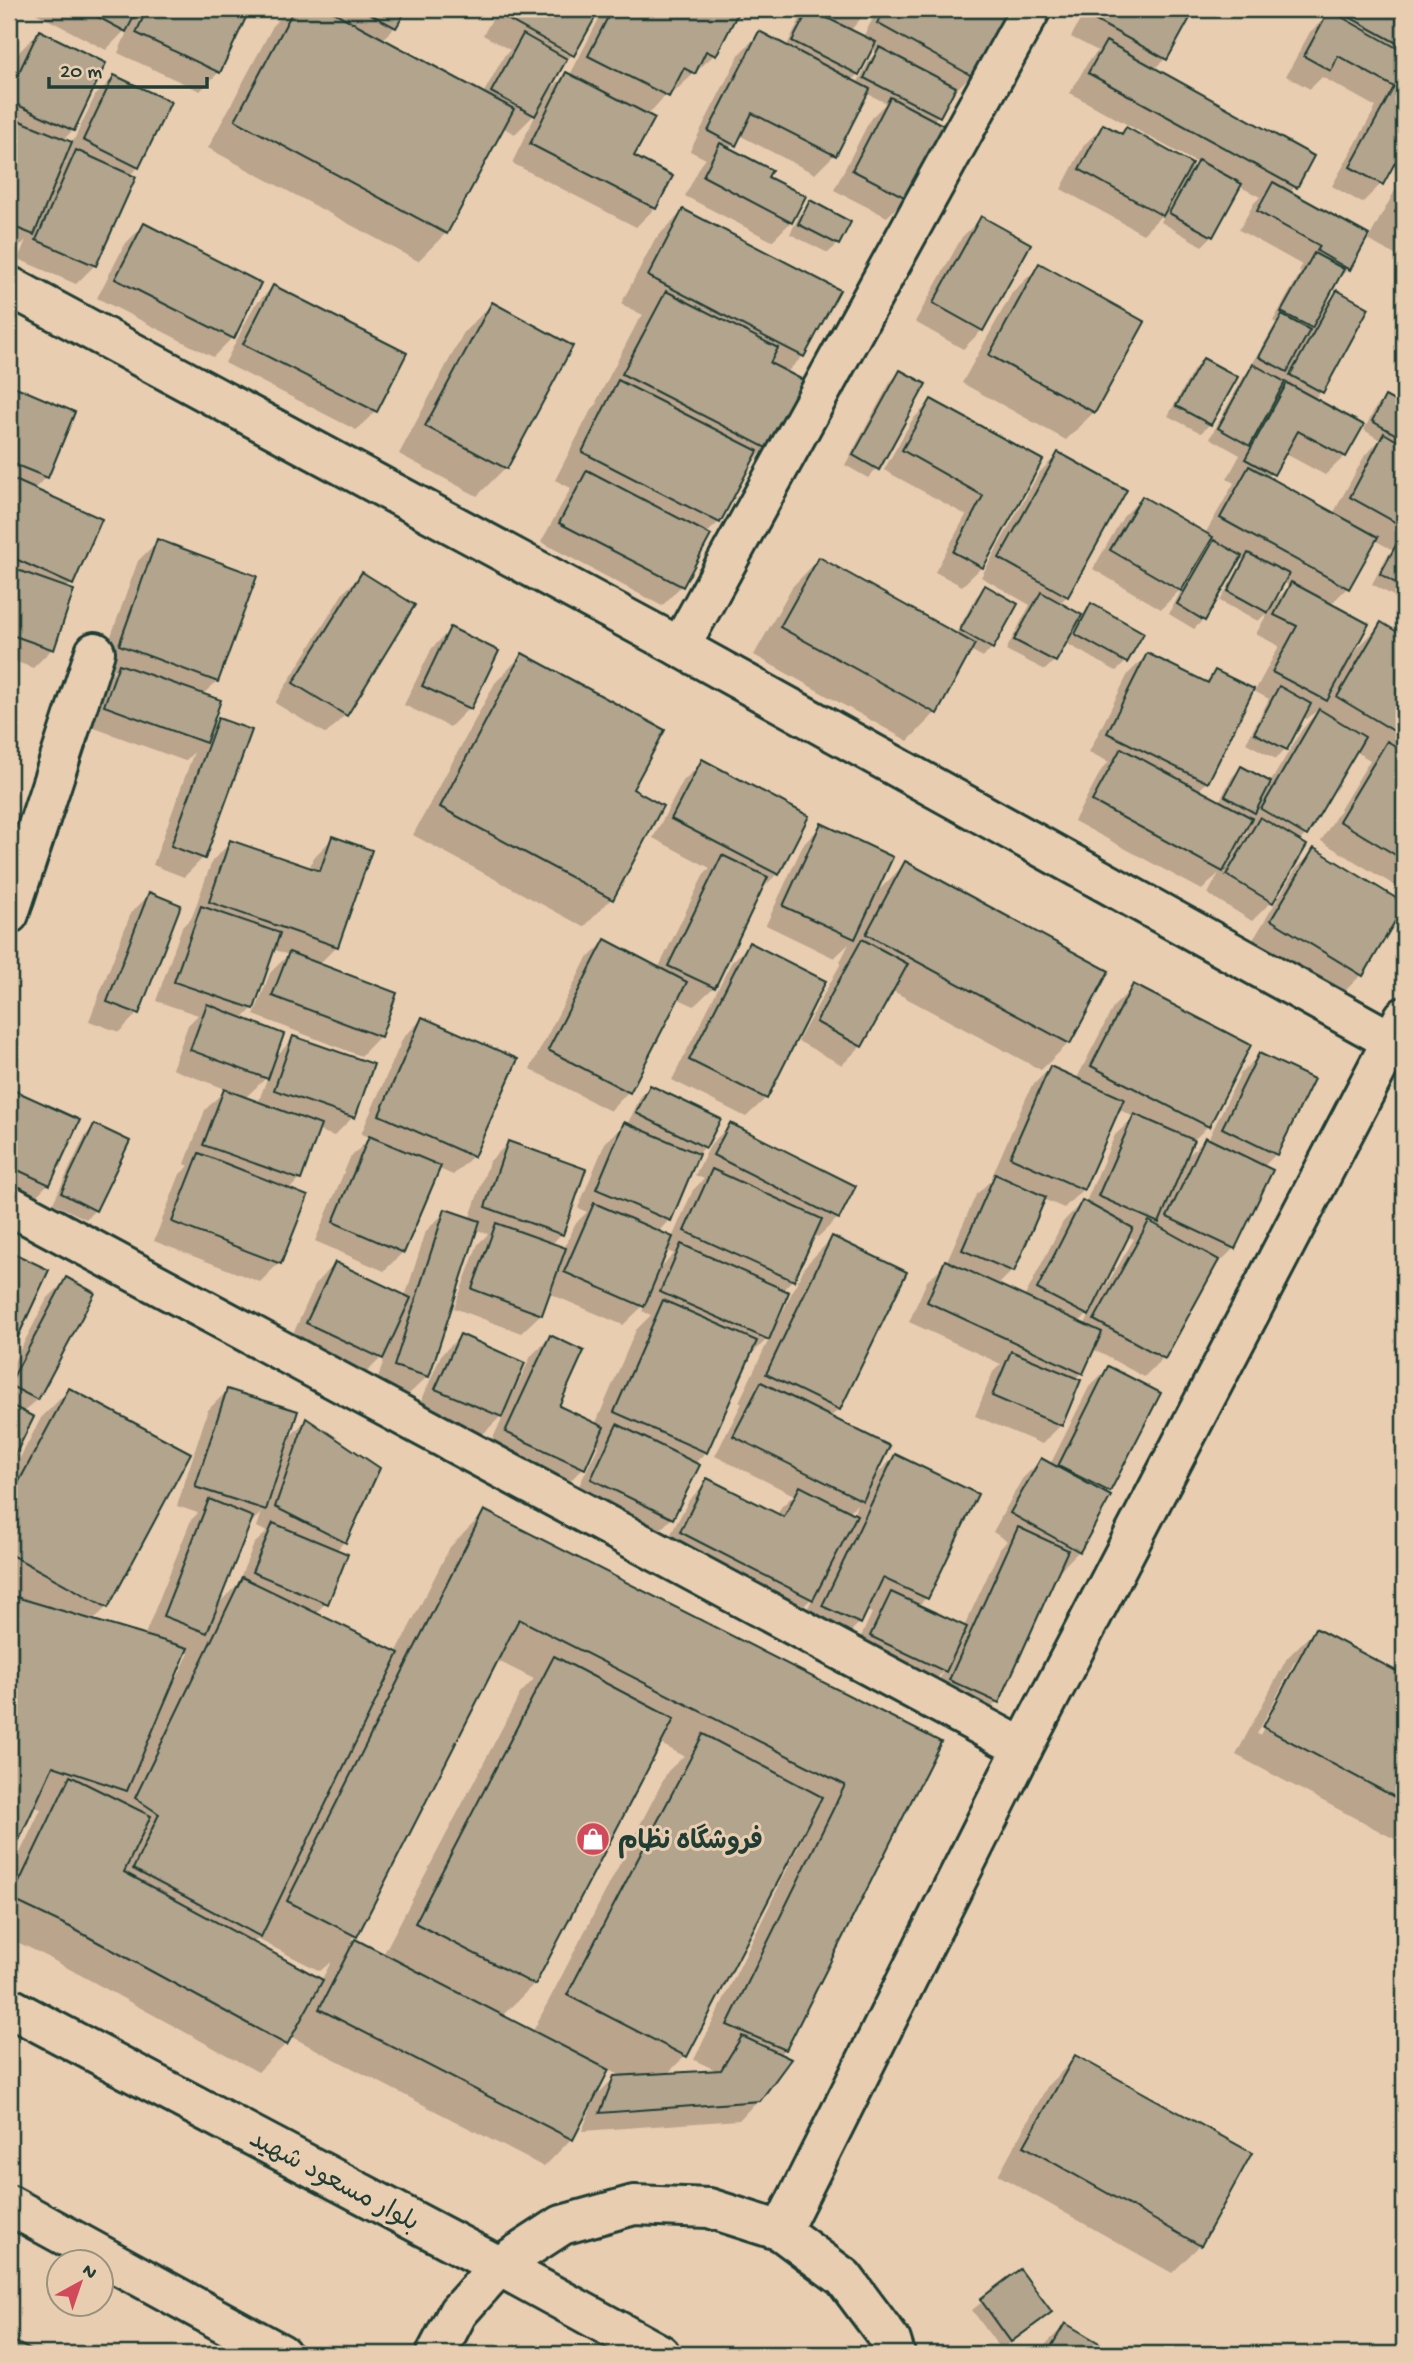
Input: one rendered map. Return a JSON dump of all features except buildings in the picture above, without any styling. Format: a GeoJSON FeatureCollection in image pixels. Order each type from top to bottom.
{"type":"FeatureCollection","features":[{"type":"Feature","properties":{"kind":"street"},"geometry":{"type":"LineString","coordinates":[[680,647],[1031,9]]}},
{"type":"Feature","properties":{"kind":"street"},"geometry":{"type":"LineString","coordinates":[[9,286],[1398,1029],[1023,1748],[781,2231]]}},
{"type":"Feature","properties":{"kind":"street"},"geometry":{"type":"LineString","coordinates":[[9,914],[95,652]]}},
{"type":"Feature","properties":{"kind":"street"},"geometry":{"type":"LineString","coordinates":[[9,1205],[1023,1748]]}},
{"type":"Feature","properties":{"kind":"street","name":"بلوار مسعود شهید"},"geometry":{"type":"LineString","coordinates":[[9,2007],[660,2354]]}},
{"type":"Feature","properties":{"kind":"street"},"geometry":{"type":"LineString","coordinates":[[9,2205],[281,2354]]}},
{"type":"Feature","properties":{"kind":"street"},"geometry":{"type":"LineString","coordinates":[[436,2354],[458,2312],[499,2266],[562,2225],[634,2205],[709,2208],[781,2231],[844,2277],[891,2341],[895,2354]]}},
{"type":"Feature","properties":{"kind":"place","name":"فروشگاه نظام"},"geometry":{"type":"Point","coordinates":[593,1839]}}]}
